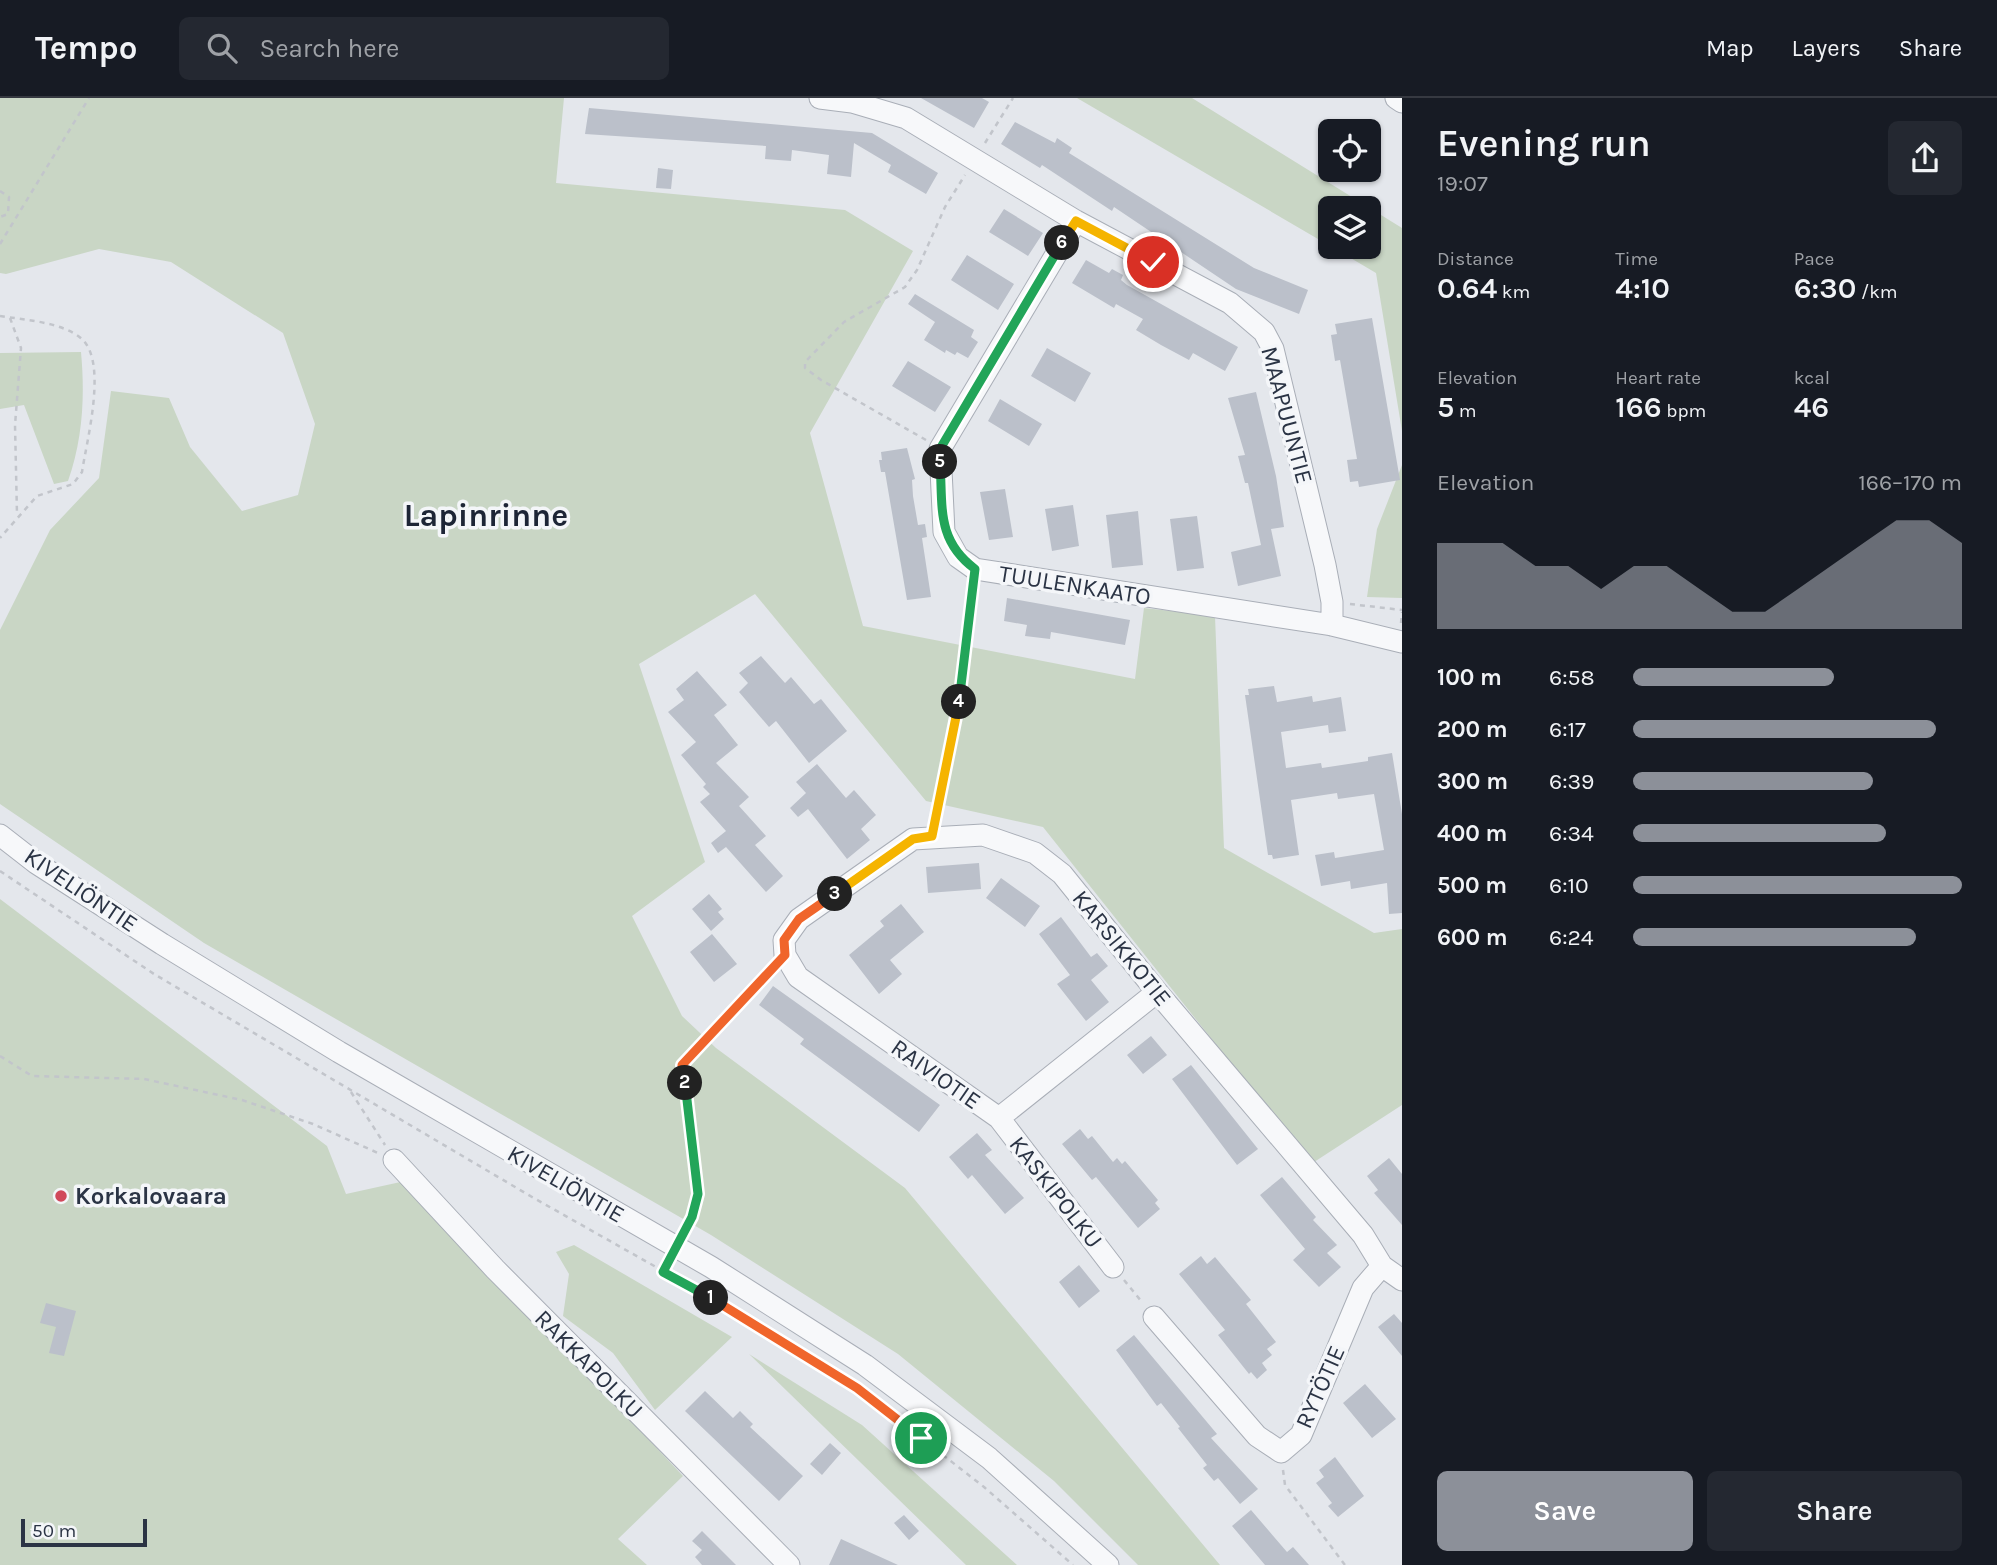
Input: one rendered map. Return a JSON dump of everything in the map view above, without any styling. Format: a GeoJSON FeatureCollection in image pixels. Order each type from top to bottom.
{"type":"FeatureCollection","features":[{"type":"Feature","properties":{"kind":"street","name":"MAAPUUNTIE"},"geometry":{"type":"LineString","coordinates":[[821,98],[852,102],[906,118],[1076,221],[1230,303],[1264,332],[1273,349],[1332,602],[1332,625]]}},
{"type":"Feature","properties":{"kind":"street"},"geometry":{"type":"LineString","coordinates":[[1396,98],[1402,102]]}},
{"type":"Feature","properties":{"kind":"street"},"geometry":{"type":"LineString","coordinates":[[940,449],[1076,221]]}},
{"type":"Feature","properties":{"kind":"street","name":"TUULENKAATO"},"geometry":{"type":"LineString","coordinates":[[940,449],[944,532],[958,557],[975,569],[1332,625],[1402,642]]}},
{"type":"Feature","properties":{"kind":"street","name":"KIVELIÖNTIE"},"geometry":{"type":"LineString","coordinates":[[0,835],[162,944],[339,1052],[676,1247],[865,1365],[989,1458],[1108,1565]]}},
{"type":"Feature","properties":{"kind":"street","name":"KARSIKKOTIE"},"geometry":{"type":"LineString","coordinates":[[785,955],[784,940],[799,919],[913,839],[983,835],[1035,853],[1062,874],[1157,992],[1363,1235],[1382,1266],[1402,1280]]}},
{"type":"Feature","properties":{"kind":"street","name":"RAIVIOTIE"},"geometry":{"type":"LineString","coordinates":[[785,955],[798,977],[999,1118],[1157,992]]}},
{"type":"Feature","properties":{"kind":"street","name":"KASKIPOLKU"},"geometry":{"type":"LineString","coordinates":[[999,1118],[1113,1266]]}},
{"type":"Feature","properties":{"kind":"street","name":"RAKKAPOLKU"},"geometry":{"type":"LineString","coordinates":[[394,1160],[495,1269],[789,1565]]}},
{"type":"Feature","properties":{"kind":"street","name":"RYTÖTIE"},"geometry":{"type":"LineString","coordinates":[[1154,1317],[1257,1436],[1281,1451],[1301,1435],[1363,1288],[1382,1266]]}},
{"type":"Feature","properties":{"kind":"path"},"geometry":{"type":"LineString","coordinates":[[0,244],[89,98]]}},
{"type":"Feature","properties":{"kind":"path"},"geometry":{"type":"LineString","coordinates":[[940,449],[821,380],[805,368],[805,362],[844,322],[905,287],[917,270],[946,206],[1013,98]]}},
{"type":"Feature","properties":{"kind":"path"},"geometry":{"type":"LineString","coordinates":[[0,191],[9,197],[10,205],[8,214],[0,217]]}},
{"type":"Feature","properties":{"kind":"path"},"geometry":{"type":"LineString","coordinates":[[0,316],[58,327],[82,339],[93,356],[96,373],[82,472],[74,484],[37,496],[17,515],[0,538]]}},
{"type":"Feature","properties":{"kind":"path"},"geometry":{"type":"LineString","coordinates":[[10,318],[21,348],[15,425],[17,515]]}},
{"type":"Feature","properties":{"kind":"path"},"geometry":{"type":"LineString","coordinates":[[932,836],[961,693],[975,569]]}},
{"type":"Feature","properties":{"kind":"path"},"geometry":{"type":"LineString","coordinates":[[1332,602],[1402,610]]}},
{"type":"Feature","properties":{"kind":"path"},"geometry":{"type":"LineString","coordinates":[[0,871],[154,974],[718,1302],[857,1388],[984,1487],[1073,1565]]}},
{"type":"Feature","properties":{"kind":"path"},"geometry":{"type":"LineString","coordinates":[[663,1272],[692,1217],[698,1194],[682,1065],[785,955]]}},
{"type":"Feature","properties":{"kind":"path"},"geometry":{"type":"LineString","coordinates":[[0,1056],[32,1076],[144,1079],[242,1100],[313,1124],[394,1160]]}},
{"type":"Feature","properties":{"kind":"path"},"geometry":{"type":"LineString","coordinates":[[350,1090],[394,1160]]}},
{"type":"Feature","properties":{"kind":"path"},"geometry":{"type":"LineString","coordinates":[[1113,1266],[1154,1317]]}},
{"type":"Feature","properties":{"kind":"path"},"geometry":{"type":"LineString","coordinates":[[1281,1451],[1285,1485],[1345,1565]]}},
{"type":"Feature","properties":{"kind":"green space"},"geometry":{"type":"Polygon","coordinates":[[[0,98],[564,98],[556,183],[845,210],[913,251],[810,433],[863,626],[1135,679],[1144,608],[1215,616],[1224,848],[1374,933],[1402,929],[1402,1105],[1311,1164],[1043,827],[926,801],[755,594],[639,664],[705,862],[632,916],[682,1016],[716,1048],[905,1188],[1220,1565],[1138,1565],[1054,1481],[898,1354],[711,1235],[204,943],[0,804],[0,630],[50,530],[99,478],[111,391],[169,398],[190,447],[242,511],[298,495],[315,424],[283,333],[171,262],[99,249],[6,274],[0,273],[0,98]]]}},
{"type":"Feature","properties":{"kind":"green space"},"geometry":{"type":"Polygon","coordinates":[[[1077,98],[1192,98],[1318,176],[1318,182],[1328,182],[1350,196],[1318,196],[1318,239],[1077,98]]]}},
{"type":"Feature","properties":{"kind":"green space"},"geometry":{"type":"Polygon","coordinates":[[[1381,215],[1402,228],[1402,431],[1376,273],[1352,259],[1381,259],[1381,215]]]}},
{"type":"Feature","properties":{"kind":"green space"},"geometry":{"type":"Polygon","coordinates":[[[81,352],[83,401],[77,449],[68,481],[54,484],[24,405],[0,409],[0,353],[81,352]]]}},
{"type":"Feature","properties":{"kind":"green space"},"geometry":{"type":"Polygon","coordinates":[[[1402,465],[1402,598],[1367,597],[1377,529],[1402,465]]]}},
{"type":"Feature","properties":{"kind":"green space"},"geometry":{"type":"Polygon","coordinates":[[[0,899],[327,1146],[346,1194],[405,1181],[683,1476],[618,1539],[647,1565],[0,1565],[0,899]]]}},
{"type":"Feature","properties":{"kind":"green space"},"geometry":{"type":"Polygon","coordinates":[[[574,1245],[732,1337],[655,1410],[613,1353],[563,1316],[569,1274],[556,1252],[574,1245]]]}},
{"type":"Feature","properties":{"kind":"green space"},"geometry":{"type":"Polygon","coordinates":[[[749,1354],[862,1425],[1017,1565],[966,1565],[749,1354]]]}},
{"type":"Feature","properties":{"kind":"building"},"geometry":{"type":"Polygon","coordinates":[[[921,98],[982,98],[989,102],[974,128],[921,98]]]}},
{"type":"Feature","properties":{"kind":"building"},"geometry":{"type":"Polygon","coordinates":[[[589,108],[872,133],[938,173],[926,194],[888,172],[891,165],[854,143],[851,177],[827,174],[829,155],[792,150],[791,161],[765,159],[766,146],[585,134],[589,108]]]}},
{"type":"Feature","properties":{"kind":"building"},"geometry":{"type":"Polygon","coordinates":[[[1015,122],[1055,143],[1057,138],[1072,148],[1069,153],[1254,268],[1308,290],[1299,314],[1236,289],[1114,207],[1112,211],[1042,165],[1040,168],[1001,144],[1015,122]]]}},
{"type":"Feature","properties":{"kind":"building"},"geometry":{"type":"Polygon","coordinates":[[[658,168],[673,170],[671,189],[656,188],[658,168]]]}},
{"type":"Feature","properties":{"kind":"building"},"geometry":{"type":"Polygon","coordinates":[[[1004,209],[1043,233],[1028,256],[989,232],[1004,209]]]}},
{"type":"Feature","properties":{"kind":"building"},"geometry":{"type":"Polygon","coordinates":[[[967,255],[1014,284],[998,310],[951,280],[967,255]]]}},
{"type":"Feature","properties":{"kind":"building"},"geometry":{"type":"Polygon","coordinates":[[[1086,260],[1109,273],[1112,269],[1123,275],[1121,280],[1127,285],[1238,347],[1225,371],[1193,353],[1189,360],[1161,345],[1136,330],[1143,319],[1116,304],[1114,308],[1072,283],[1086,260]]]}},
{"type":"Feature","properties":{"kind":"building"},"geometry":{"type":"Polygon","coordinates":[[[915,294],[974,330],[971,337],[978,342],[968,358],[957,352],[955,355],[946,350],[945,353],[924,340],[935,322],[908,304],[915,294]]]}},
{"type":"Feature","properties":{"kind":"building"},"geometry":{"type":"Polygon","coordinates":[[[1372,318],[1400,480],[1359,487],[1358,481],[1350,482],[1347,460],[1357,459],[1340,360],[1335,361],[1331,335],[1337,334],[1335,324],[1372,318]]]}},
{"type":"Feature","properties":{"kind":"building"},"geometry":{"type":"Polygon","coordinates":[[[1047,348],[1091,373],[1075,402],[1031,376],[1047,348]]]}},
{"type":"Feature","properties":{"kind":"building"},"geometry":{"type":"Polygon","coordinates":[[[908,361],[951,387],[935,412],[892,386],[908,361]]]}},
{"type":"Feature","properties":{"kind":"building"},"geometry":{"type":"Polygon","coordinates":[[[1256,392],[1276,476],[1284,527],[1271,529],[1281,576],[1238,586],[1231,552],[1261,545],[1248,483],[1245,483],[1238,456],[1245,455],[1228,398],[1256,392]]]}},
{"type":"Feature","properties":{"kind":"building"},"geometry":{"type":"Polygon","coordinates":[[[1000,399],[1042,424],[1029,446],[988,421],[1000,399]]]}},
{"type":"Feature","properties":{"kind":"building"},"geometry":{"type":"Polygon","coordinates":[[[907,448],[915,479],[912,480],[913,496],[918,525],[925,524],[927,537],[922,538],[931,597],[907,600],[885,472],[881,472],[879,460],[882,460],[881,452],[907,448]]]}},
{"type":"Feature","properties":{"kind":"building"},"geometry":{"type":"Polygon","coordinates":[[[1005,489],[1013,537],[989,540],[980,492],[1005,489]]]}},
{"type":"Feature","properties":{"kind":"building"},"geometry":{"type":"Polygon","coordinates":[[[1073,505],[1079,546],[1052,551],[1045,509],[1073,505]]]}},
{"type":"Feature","properties":{"kind":"building"},"geometry":{"type":"Polygon","coordinates":[[[1138,511],[1143,565],[1112,568],[1106,515],[1138,511]]]}},
{"type":"Feature","properties":{"kind":"building"},"geometry":{"type":"Polygon","coordinates":[[[1197,516],[1204,568],[1177,571],[1170,519],[1197,516]]]}},
{"type":"Feature","properties":{"kind":"building"},"geometry":{"type":"Polygon","coordinates":[[[1007,598],[1130,620],[1125,645],[1051,632],[1050,639],[1025,636],[1027,625],[1004,621],[1007,598]]]}},
{"type":"Feature","properties":{"kind":"building"},"geometry":{"type":"Polygon","coordinates":[[[761,656],[785,683],[791,677],[814,704],[821,699],[847,731],[809,763],[776,721],[769,727],[739,692],[748,683],[739,673],[761,656]]]}},
{"type":"Feature","properties":{"kind":"building"},"geometry":{"type":"Polygon","coordinates":[[[697,671],[727,705],[714,715],[738,745],[716,763],[749,797],[739,806],[766,836],[755,845],[783,876],[766,892],[726,847],[718,853],[711,843],[726,831],[700,802],[710,794],[703,787],[706,784],[681,755],[696,742],[668,712],[684,700],[676,689],[697,671]]]}},
{"type":"Feature","properties":{"kind":"building"},"geometry":{"type":"Polygon","coordinates":[[[1274,686],[1277,702],[1312,696],[1313,702],[1341,697],[1346,731],[1329,733],[1328,725],[1281,732],[1286,768],[1321,763],[1322,768],[1368,761],[1368,757],[1392,753],[1402,814],[1402,913],[1389,914],[1387,883],[1351,889],[1350,881],[1321,886],[1315,855],[1334,852],[1335,858],[1384,850],[1374,794],[1338,799],[1337,793],[1291,800],[1299,855],[1273,859],[1272,855],[1268,855],[1245,695],[1249,695],[1248,689],[1274,686]]]}},
{"type":"Feature","properties":{"kind":"building"},"geometry":{"type":"Polygon","coordinates":[[[817,764],[846,798],[854,790],[876,815],[861,829],[870,840],[847,859],[808,809],[798,817],[790,808],[806,793],[796,782],[817,764]]]}},
{"type":"Feature","properties":{"kind":"building"},"geometry":{"type":"Polygon","coordinates":[[[979,863],[981,889],[928,893],[926,867],[979,863]]]}},
{"type":"Feature","properties":{"kind":"building"},"geometry":{"type":"Polygon","coordinates":[[[1001,878],[1040,906],[1025,927],[986,898],[1001,878]]]}},
{"type":"Feature","properties":{"kind":"building"},"geometry":{"type":"Polygon","coordinates":[[[709,894],[722,909],[718,912],[724,919],[711,931],[692,909],[709,894]]]}},
{"type":"Feature","properties":{"kind":"building"},"geometry":{"type":"Polygon","coordinates":[[[901,904],[924,932],[890,960],[902,974],[879,994],[849,955],[884,926],[880,921],[901,904]]]}},
{"type":"Feature","properties":{"kind":"building"},"geometry":{"type":"Polygon","coordinates":[[[1061,917],[1091,957],[1097,953],[1108,966],[1091,980],[1109,1002],[1086,1021],[1057,984],[1070,975],[1039,934],[1061,917]]]}},
{"type":"Feature","properties":{"kind":"building"},"geometry":{"type":"Polygon","coordinates":[[[712,934],[737,964],[714,982],[690,952],[712,934]]]}},
{"type":"Feature","properties":{"kind":"building"},"geometry":{"type":"Polygon","coordinates":[[[773,986],[940,1105],[919,1132],[800,1044],[804,1039],[759,1005],[773,986]]]}},
{"type":"Feature","properties":{"kind":"building"},"geometry":{"type":"Polygon","coordinates":[[[1151,1036],[1167,1055],[1143,1074],[1127,1055],[1151,1036]]]}},
{"type":"Feature","properties":{"kind":"building"},"geometry":{"type":"Polygon","coordinates":[[[1191,1065],[1258,1149],[1237,1165],[1172,1079],[1191,1065]]]}},
{"type":"Feature","properties":{"kind":"building"},"geometry":{"type":"Polygon","coordinates":[[[1080,1129],[1088,1139],[1092,1136],[1113,1162],[1117,1158],[1122,1164],[1125,1161],[1158,1200],[1155,1203],[1160,1209],[1138,1228],[1096,1177],[1092,1180],[1062,1144],[1080,1129]]]}},
{"type":"Feature","properties":{"kind":"building"},"geometry":{"type":"Polygon","coordinates":[[[977,1133],[992,1150],[985,1155],[1024,1198],[1005,1214],[972,1175],[968,1179],[949,1157],[977,1133]]]}},
{"type":"Feature","properties":{"kind":"building"},"geometry":{"type":"Polygon","coordinates":[[[1389,1158],[1402,1174],[1402,1225],[1374,1193],[1378,1190],[1367,1176],[1389,1158]]]}},
{"type":"Feature","properties":{"kind":"building"},"geometry":{"type":"Polygon","coordinates":[[[1282,1177],[1316,1217],[1313,1220],[1337,1245],[1327,1253],[1341,1267],[1319,1287],[1293,1260],[1305,1249],[1260,1195],[1282,1177]]]}},
{"type":"Feature","properties":{"kind":"building"},"geometry":{"type":"Polygon","coordinates":[[[1201,1256],[1207,1264],[1215,1257],[1251,1300],[1246,1304],[1276,1342],[1267,1349],[1272,1355],[1262,1363],[1267,1370],[1257,1379],[1251,1372],[1249,1374],[1218,1335],[1225,1330],[1179,1274],[1201,1256]]]}},
{"type":"Feature","properties":{"kind":"building"},"geometry":{"type":"Polygon","coordinates":[[[1079,1265],[1100,1291],[1079,1308],[1059,1282],[1079,1265]]]}},
{"type":"Feature","properties":{"kind":"building"},"geometry":{"type":"Polygon","coordinates":[[[46,1303],[76,1311],[64,1356],[49,1353],[56,1327],[40,1323],[46,1303]]]}},
{"type":"Feature","properties":{"kind":"building"},"geometry":{"type":"Polygon","coordinates":[[[1394,1314],[1402,1323],[1402,1356],[1378,1327],[1394,1314]]]}},
{"type":"Feature","properties":{"kind":"building"},"geometry":{"type":"Polygon","coordinates":[[[1134,1335],[1217,1434],[1211,1438],[1258,1489],[1240,1504],[1218,1478],[1214,1481],[1203,1468],[1207,1465],[1178,1428],[1180,1427],[1161,1403],[1157,1406],[1116,1350],[1134,1335]]]}},
{"type":"Feature","properties":{"kind":"building"},"geometry":{"type":"Polygon","coordinates":[[[1365,1384],[1396,1419],[1372,1438],[1343,1403],[1365,1384]]]}},
{"type":"Feature","properties":{"kind":"building"},"geometry":{"type":"Polygon","coordinates":[[[705,1391],[733,1418],[740,1411],[753,1424],[750,1427],[803,1476],[779,1501],[685,1411],[705,1391]]]}},
{"type":"Feature","properties":{"kind":"building"},"geometry":{"type":"Polygon","coordinates":[[[830,1443],[841,1453],[822,1475],[810,1464],[830,1443]]]}},
{"type":"Feature","properties":{"kind":"building"},"geometry":{"type":"Polygon","coordinates":[[[1335,1457],[1364,1496],[1338,1517],[1328,1506],[1332,1503],[1316,1483],[1324,1477],[1319,1470],[1335,1457]]]}},
{"type":"Feature","properties":{"kind":"building"},"geometry":{"type":"Polygon","coordinates":[[[1251,1510],[1287,1552],[1293,1547],[1309,1565],[1265,1565],[1232,1526],[1251,1510]]]}},
{"type":"Feature","properties":{"kind":"building"},"geometry":{"type":"Polygon","coordinates":[[[904,1515],[919,1531],[909,1540],[894,1523],[904,1515]]]}},
{"type":"Feature","properties":{"kind":"building"},"geometry":{"type":"Polygon","coordinates":[[[702,1531],[736,1565],[702,1565],[695,1557],[702,1550],[692,1541],[702,1531]]]}},
{"type":"Feature","properties":{"kind":"building"},"geometry":{"type":"Polygon","coordinates":[[[841,1539],[898,1565],[829,1565],[841,1539]]]}},
{"type":"Feature","properties":{"kind":"place","name":"Korkalovaara"},"geometry":{"type":"Point","coordinates":[61,1196]}},
{"type":"Feature","properties":{"kind":"district","name":"Lapinrinne"},"geometry":{"type":"Point","coordinates":[486,515]}},
{"type":"Feature","properties":{"kind":"route"},"geometry":{"type":"LineString","coordinates":[[921,1438],[857,1388],[718,1302],[663,1272],[692,1217],[698,1194],[682,1065],[785,955],[784,940],[799,919],[913,839],[932,836],[961,693],[975,569],[958,557],[944,532],[940,449],[1076,221],[1153,262]]}}]}
